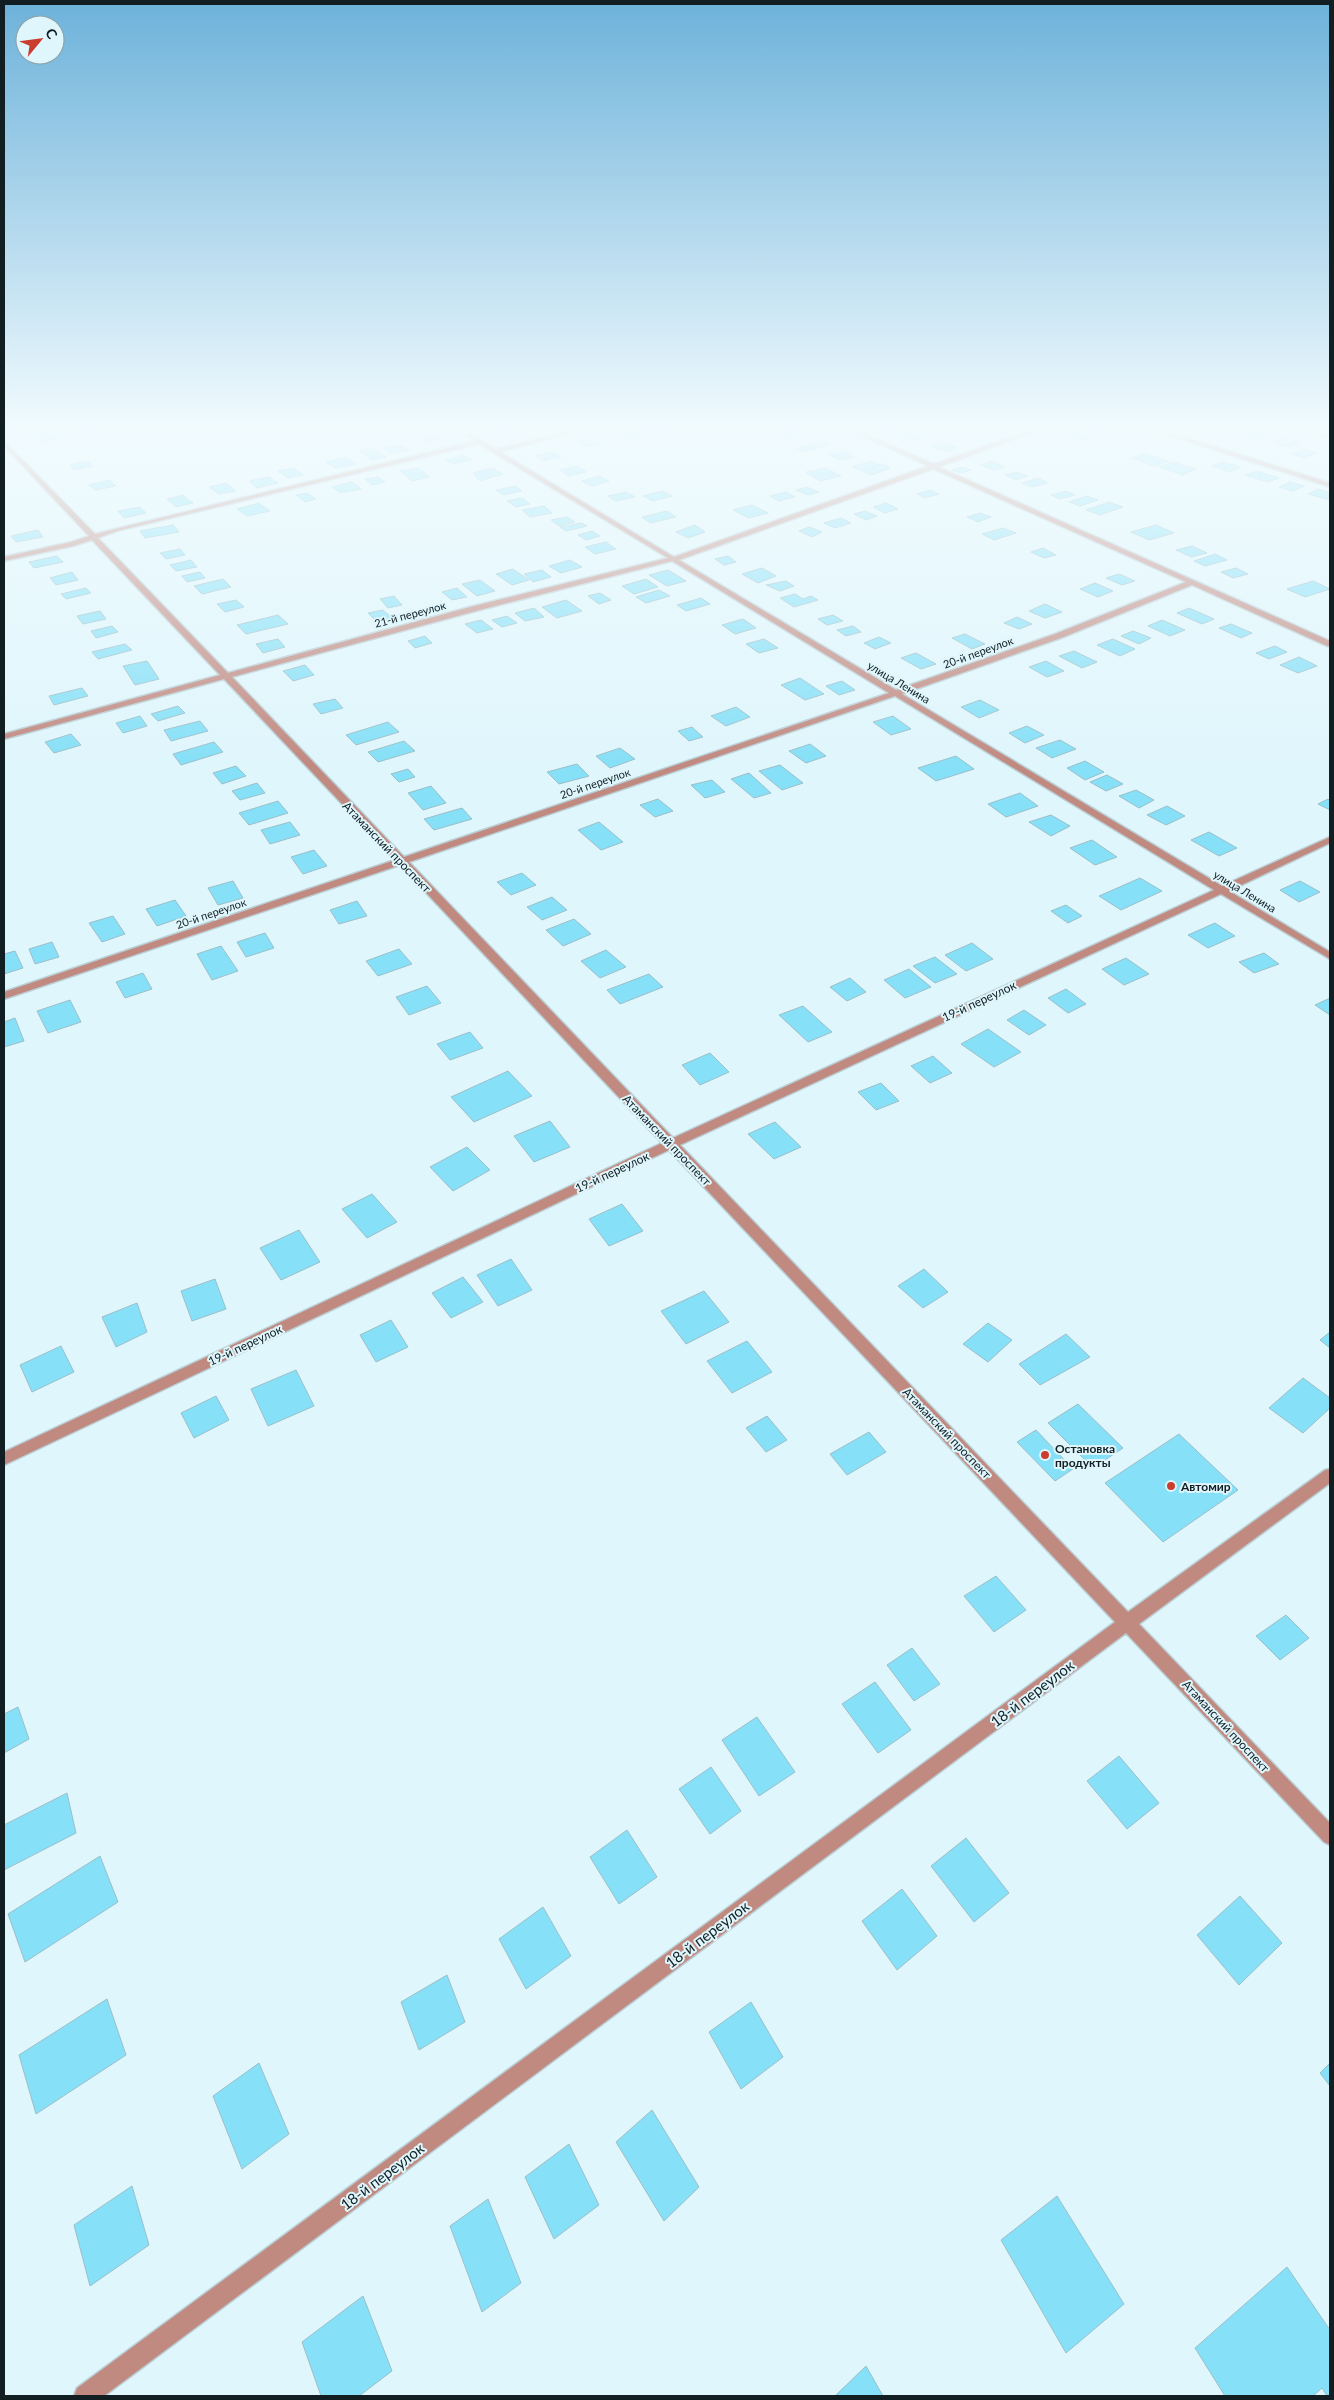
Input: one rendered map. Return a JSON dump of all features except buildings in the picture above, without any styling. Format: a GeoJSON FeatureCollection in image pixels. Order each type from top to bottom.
{"type":"FeatureCollection","features":[{"type":"Feature","properties":{"kind":"street"},"geometry":{"type":"LineString","coordinates":[[4,560],[87,539]]}},
{"type":"Feature","properties":{"kind":"street","name":"Атаманский проспект"},"geometry":{"type":"LineString","coordinates":[[95,539],[1330,1836]]}},
{"type":"Feature","properties":{"kind":"street","name":"улица Ленина"},"geometry":{"type":"LineString","coordinates":[[641,539],[1330,956]]}},
{"type":"Feature","properties":{"kind":"street","name":"21-й переулок"},"geometry":{"type":"LineString","coordinates":[[4,737],[225,677],[251,668],[674,559],[731,539]]}},
{"type":"Feature","properties":{"kind":"street"},"geometry":{"type":"LineString","coordinates":[[1093,539],[1330,644]]}},
{"type":"Feature","properties":{"kind":"street","name":"20-й переулок"},"geometry":{"type":"LineString","coordinates":[[4,996],[400,860],[896,694],[1058,636],[1190,583]]}},
{"type":"Feature","properties":{"kind":"street","name":"19-й переулок"},"geometry":{"type":"LineString","coordinates":[[4,1459],[671,1144],[1220,889],[1330,840]]}},
{"type":"Feature","properties":{"kind":"street","name":"18-й переулок"},"geometry":{"type":"LineString","coordinates":[[85,2396],[1128,1622],[1330,1475]]}},
{"type":"Feature","properties":{"kind":"place","name":"Остановка продукты"},"geometry":{"type":"Point","coordinates":[1045,1455]}},
{"type":"Feature","properties":{"kind":"place","name":"Автомир"},"geometry":{"type":"Point","coordinates":[1171,1486]}}]}
